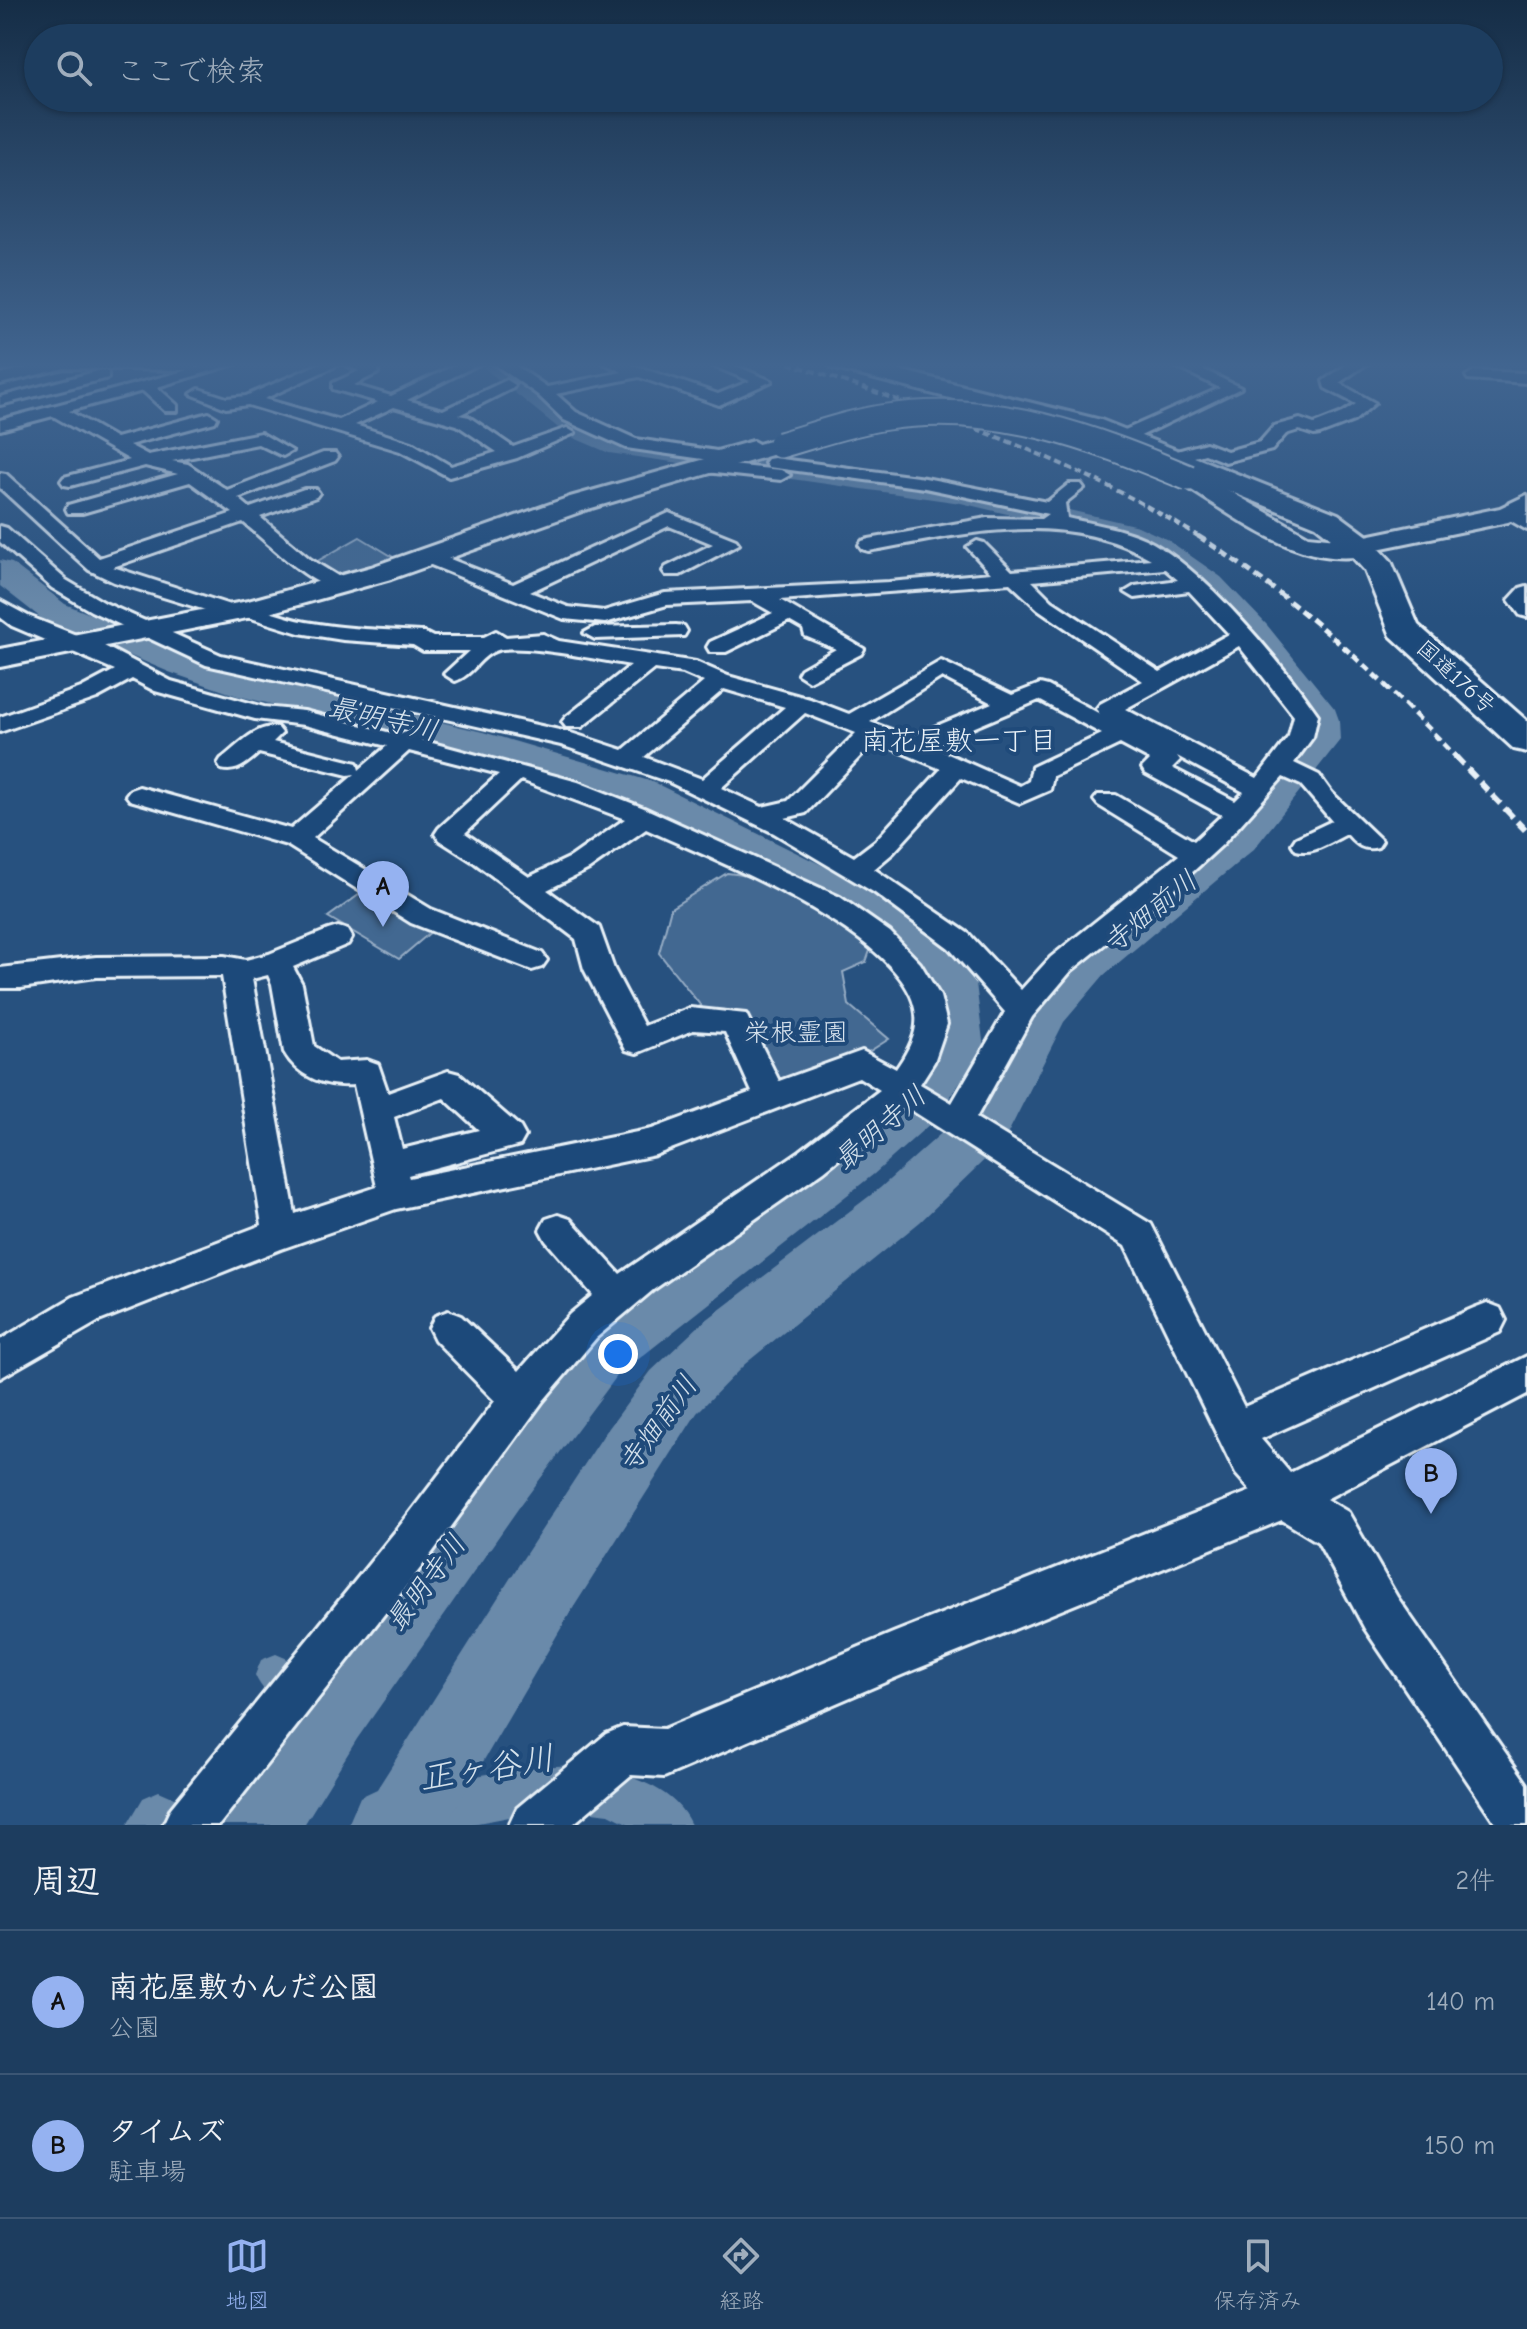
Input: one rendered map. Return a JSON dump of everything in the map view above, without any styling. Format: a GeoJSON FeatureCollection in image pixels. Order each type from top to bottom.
{"type":"FeatureCollection","features":[{"type":"Feature","properties":{"kind":"highway","name":"国道176号"},"geometry":{"type":"LineString","coordinates":[[1144,448],[1180,468],[1327,520],[1360,546],[1380,568],[1403,629],[1527,741]]}},
{"type":"Feature","properties":{"kind":"street"},"geometry":{"type":"LineString","coordinates":[[124,448],[145,461],[168,463],[193,475],[249,514],[303,563],[339,585]]}},
{"type":"Feature","properties":{"kind":"street"},"geometry":{"type":"LineString","coordinates":[[70,481],[210,448]]}},
{"type":"Feature","properties":{"kind":"street"},"geometry":{"type":"LineString","coordinates":[[278,448],[283,451]]}},
{"type":"Feature","properties":{"kind":"street"},"geometry":{"type":"LineString","coordinates":[[408,448],[449,472],[527,448]]}},
{"type":"Feature","properties":{"kind":"street"},"geometry":{"type":"LineString","coordinates":[[503,448],[511,454]]}},
{"type":"Feature","properties":{"kind":"street"},"geometry":{"type":"LineString","coordinates":[[608,448],[624,454],[717,464],[775,464],[925,483],[1056,517],[1140,544],[1170,563],[1193,584],[1240,637],[1318,715],[1260,790],[1238,813],[1196,854],[1061,964],[1021,1010],[967,1129]]}},
{"type":"Feature","properties":{"kind":"street"},"geometry":{"type":"LineString","coordinates":[[657,448],[717,456],[745,448]]}},
{"type":"Feature","properties":{"kind":"street"},"geometry":{"type":"LineString","coordinates":[[775,464],[778,455],[802,448]]}},
{"type":"Feature","properties":{"kind":"street"},"geometry":{"type":"LineString","coordinates":[[0,658],[232,612],[339,585],[579,503],[717,464],[775,464],[813,448]]}},
{"type":"Feature","properties":{"kind":"street"},"geometry":{"type":"LineString","coordinates":[[1124,448],[1180,468],[1206,448]]}},
{"type":"Feature","properties":{"kind":"street"},"geometry":{"type":"LineString","coordinates":[[1206,448],[1225,457],[1258,448]]}},
{"type":"Feature","properties":{"kind":"street"},"geometry":{"type":"LineString","coordinates":[[225,497],[318,459]]}},
{"type":"Feature","properties":{"kind":"street"},"geometry":{"type":"LineString","coordinates":[[75,509],[193,475]]}},
{"type":"Feature","properties":{"kind":"street"},"geometry":{"type":"LineString","coordinates":[[0,478],[96,566],[121,578],[232,612],[253,612],[299,627],[343,634],[423,639],[423,644],[543,641],[614,631],[676,631]]}},
{"type":"Feature","properties":{"kind":"street"},"geometry":{"type":"LineString","coordinates":[[1056,517],[1056,501],[1075,488]]}},
{"type":"Feature","properties":{"kind":"street"},"geometry":{"type":"LineString","coordinates":[[96,566],[310,493]]}},
{"type":"Feature","properties":{"kind":"street"},"geometry":{"type":"LineString","coordinates":[[1360,546],[1521,514]]}},
{"type":"Feature","properties":{"kind":"street"},"geometry":{"type":"LineString","coordinates":[[869,545],[987,524],[1005,522],[1030,527],[1056,517]]}},
{"type":"Feature","properties":{"kind":"street"},"geometry":{"type":"LineString","coordinates":[[513,592],[669,519],[729,544],[673,571]]}},
{"type":"Feature","properties":{"kind":"street"},"geometry":{"type":"LineString","coordinates":[[0,532],[59,584],[140,630],[214,660],[436,713],[568,739],[704,790],[759,816],[856,870],[959,941],[1021,1010]]}},
{"type":"Feature","properties":{"kind":"street"},"geometry":{"type":"LineString","coordinates":[[977,547],[1045,605],[1159,681]]}},
{"type":"Feature","properties":{"kind":"street"},"geometry":{"type":"LineString","coordinates":[[428,557],[564,613],[605,617],[665,599],[889,588],[1170,563]]}},
{"type":"Feature","properties":{"kind":"street"},"geometry":{"type":"LineString","coordinates":[[1135,592],[1193,584]]}},
{"type":"Feature","properties":{"kind":"street"},"geometry":{"type":"LineString","coordinates":[[1527,592],[1519,600],[1527,611]]}},
{"type":"Feature","properties":{"kind":"street"},"geometry":{"type":"LineString","coordinates":[[755,594],[819,629],[813,631],[853,649],[809,674]]}},
{"type":"Feature","properties":{"kind":"street"},"geometry":{"type":"LineString","coordinates":[[0,607],[20,621],[77,643],[163,686],[215,702],[290,716],[510,769],[569,787],[644,818],[830,904],[880,939],[900,960],[925,996],[932,1024],[906,1090],[618,1297],[583,1326],[521,1400],[414,1542],[188,1825]]}},
{"type":"Feature","properties":{"kind":"street"},"geometry":{"type":"LineString","coordinates":[[455,674],[488,643],[505,632],[564,613]]}},
{"type":"Feature","properties":{"kind":"street"},"geometry":{"type":"LineString","coordinates":[[718,647],[789,613]]}},
{"type":"Feature","properties":{"kind":"street"},"geometry":{"type":"LineString","coordinates":[[1240,637],[1108,709],[1260,790]]}},
{"type":"Feature","properties":{"kind":"street"},"geometry":{"type":"LineString","coordinates":[[543,641],[553,647],[688,667],[720,681],[802,704],[862,726],[1020,795],[1041,785],[1041,772],[1122,734]]}},
{"type":"Feature","properties":{"kind":"street"},"geometry":{"type":"LineString","coordinates":[[574,722],[651,660]]}},
{"type":"Feature","properties":{"kind":"street"},"geometry":{"type":"LineString","coordinates":[[759,816],[797,807],[862,726],[941,668],[1011,703]]}},
{"type":"Feature","properties":{"kind":"street"},"geometry":{"type":"LineString","coordinates":[[0,725],[89,693],[133,669]]}},
{"type":"Feature","properties":{"kind":"street"},"geometry":{"type":"LineString","coordinates":[[627,759],[720,681]]}},
{"type":"Feature","properties":{"kind":"street"},"geometry":{"type":"LineString","coordinates":[[910,746],[1040,691],[1168,760],[1154,768],[1238,813]]}},
{"type":"Feature","properties":{"kind":"street"},"geometry":{"type":"LineString","coordinates":[[704,790],[802,704]]}},
{"type":"Feature","properties":{"kind":"street"},"geometry":{"type":"LineString","coordinates":[[296,839],[436,713]]}},
{"type":"Feature","properties":{"kind":"street"},"geometry":{"type":"LineString","coordinates":[[230,764],[290,716]]}},
{"type":"Feature","properties":{"kind":"street"},"geometry":{"type":"LineString","coordinates":[[536,732],[510,769],[448,834],[473,847],[559,916],[589,934],[599,969],[637,1042],[690,1019],[735,1022],[771,1097]]}},
{"type":"Feature","properties":{"kind":"street"},"geometry":{"type":"LineString","coordinates":[[256,745],[348,768]]}},
{"type":"Feature","properties":{"kind":"street"},"geometry":{"type":"LineString","coordinates":[[1279,766],[1305,777],[1369,841]]}},
{"type":"Feature","properties":{"kind":"street"},"geometry":{"type":"LineString","coordinates":[[856,870],[884,847],[957,767]]}},
{"type":"Feature","properties":{"kind":"street"},"geometry":{"type":"LineString","coordinates":[[139,795],[296,839],[421,916],[532,960]]}},
{"type":"Feature","properties":{"kind":"street"},"geometry":{"type":"LineString","coordinates":[[1107,800],[1196,854]]}},
{"type":"Feature","properties":{"kind":"street"},"geometry":{"type":"LineString","coordinates":[[527,889],[580,863],[644,818]]}},
{"type":"Feature","properties":{"kind":"street"},"geometry":{"type":"LineString","coordinates":[[1305,844],[1349,823]]}},
{"type":"Feature","properties":{"kind":"street"},"geometry":{"type":"LineString","coordinates":[[0,978],[96,967],[246,970],[276,963],[338,937]]}},
{"type":"Feature","properties":{"kind":"street"},"geometry":{"type":"LineString","coordinates":[[276,963],[287,984],[300,1052],[331,1075],[367,1072],[393,1181]]}},
{"type":"Feature","properties":{"kind":"street"},"geometry":{"type":"LineString","coordinates":[[235,968],[281,1234]]}},
{"type":"Feature","properties":{"kind":"street"},"geometry":{"type":"LineString","coordinates":[[393,1181],[655,1142],[862,1063],[1138,1235],[1250,1460],[1285,1498],[1333,1527],[1381,1613],[1526,1825]]}},
{"type":"Feature","properties":{"kind":"street"},"geometry":{"type":"LineString","coordinates":[[0,1360],[86,1309],[281,1234],[393,1181],[508,1136],[448,1083],[376,1111]]}},
{"type":"Feature","properties":{"kind":"street"},"geometry":{"type":"LineString","coordinates":[[558,1230],[618,1297]]}},
{"type":"Feature","properties":{"kind":"street"},"geometry":{"type":"LineString","coordinates":[[1235,1431],[1487,1320]]}},
{"type":"Feature","properties":{"kind":"street"},"geometry":{"type":"LineString","coordinates":[[448,1328],[521,1400]]}},
{"type":"Feature","properties":{"kind":"street"},"geometry":{"type":"LineString","coordinates":[[545,1816],[623,1751],[664,1753],[907,1650],[1285,1498],[1527,1374]]}},
{"type":"Feature","properties":{"kind":"green space"},"geometry":{"type":"Polygon","coordinates":[[[360,537],[398,560],[341,579],[314,563],[360,537]]]}},
{"type":"Feature","properties":{"kind":"green space","name":"栄根霊園"},"geometry":{"type":"Polygon","coordinates":[[[727,873],[747,876],[785,890],[872,945],[866,962],[843,972],[849,1005],[889,1039],[862,1056],[776,1089],[736,1018],[709,1016],[659,953],[671,908],[727,873]]]}},
{"type":"Feature","properties":{"kind":"green space"},"geometry":{"type":"Polygon","coordinates":[[[363,892],[432,931],[399,959],[328,917],[363,892]]]}},
{"type":"Feature","properties":{"kind":"waterway","name":"寺畑前川"},"geometry":{"type":"LineString","coordinates":[[388,1825],[405,1818],[545,1588],[627,1459],[674,1392],[723,1344],[900,1205],[985,1126],[1044,1012],[1087,963],[1239,839],[1320,740],[1320,720],[1316,709],[1232,608],[1184,564],[1157,546],[1127,533],[961,494],[627,448]]}},
{"type":"Feature","properties":{"kind":"waterway","name":"最明寺川"},"geometry":{"type":"LineString","coordinates":[[0,570],[53,611],[182,664],[251,688],[469,740],[638,791],[838,892],[906,930],[952,983],[958,1049],[913,1107],[854,1158],[595,1356],[496,1483],[330,1712],[258,1825]]}},
{"type":"Feature","properties":{"kind":"waterway"},"geometry":{"type":"LineString","coordinates":[[276,1675],[330,1712]]}},
{"type":"Feature","properties":{"kind":"waterway","name":"正ヶ谷川"},"geometry":{"type":"LineString","coordinates":[[405,1818],[505,1794],[575,1787],[609,1792],[640,1804],[668,1825]]}},
{"type":"Feature","properties":{"kind":"waterway"},"geometry":{"type":"LineString","coordinates":[[150,1825],[159,1814]]}},
{"type":"Feature","properties":{"kind":"railway"},"geometry":{"type":"LineString","coordinates":[[1024,448],[1102,483],[1201,538]]}},
{"type":"Feature","properties":{"kind":"railway"},"geometry":{"type":"LineString","coordinates":[[1201,538],[1302,611],[1397,697],[1457,758]]}},
{"type":"Feature","properties":{"kind":"railway"},"geometry":{"type":"LineString","coordinates":[[1455,756],[1527,832]]}},
{"type":"Feature","properties":{"kind":"place","name":"南花屋敷かんだ公園"},"geometry":{"type":"Point","coordinates":[383,927]}},
{"type":"Feature","properties":{"kind":"place","name":"タイムズ"},"geometry":{"type":"Point","coordinates":[1431,1514]}},
{"type":"Feature","properties":{"kind":"district","name":"南花屋敷一丁目"},"geometry":{"type":"Point","coordinates":[959,741]}}]}
